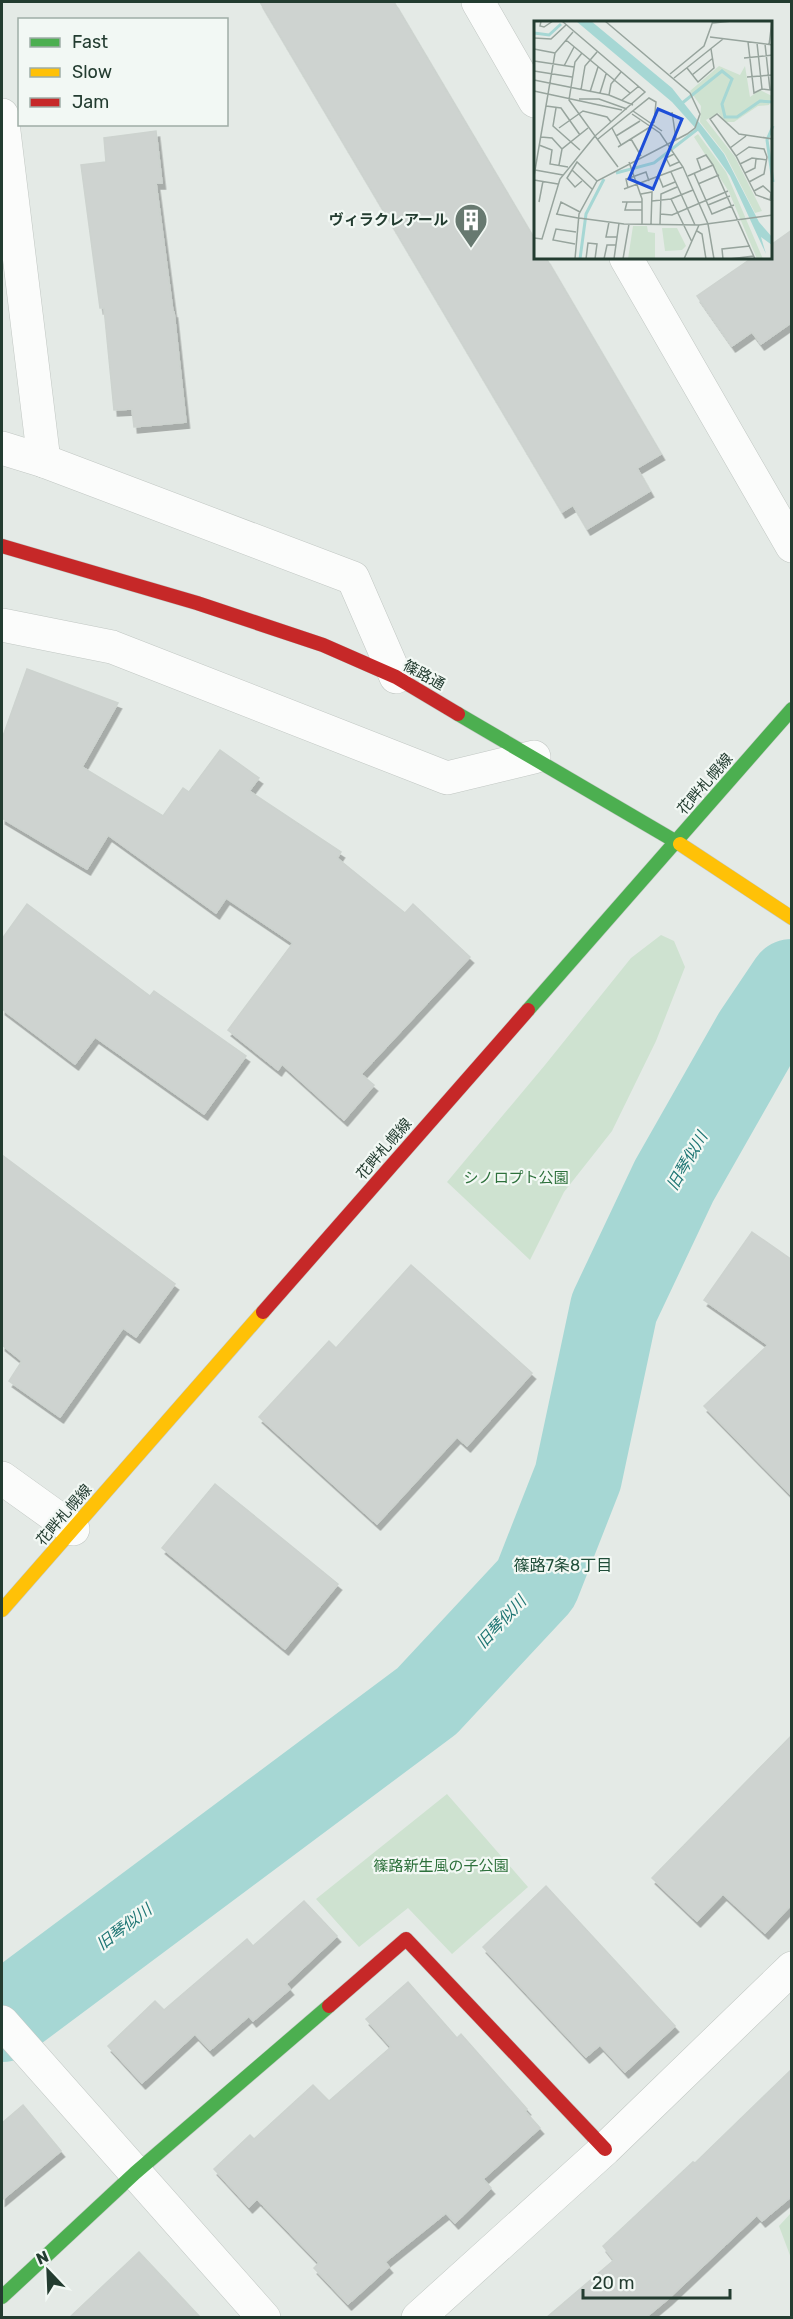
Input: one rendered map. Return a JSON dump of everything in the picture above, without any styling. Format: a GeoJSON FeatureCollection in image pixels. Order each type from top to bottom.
{"type":"FeatureCollection","features":[{"type":"Feature","properties":{"kind":"main road","name":"篠路通"},"geometry":{"type":"LineString","coordinates":[[2,546],[207,606],[323,645],[396,677],[676,841],[792,918]]}},
{"type":"Feature","properties":{"kind":"main road","name":"花畔札幌線"},"geometry":{"type":"LineString","coordinates":[[2,1610],[792,710]]}},
{"type":"Feature","properties":{"kind":"main road"},"geometry":{"type":"LineString","coordinates":[[2,2297],[135,2172],[406,1939],[604,2149]]}},
{"type":"Feature","properties":{"kind":"street"},"geometry":{"type":"LineString","coordinates":[[478,2],[534,99]]}},
{"type":"Feature","properties":{"kind":"street"},"geometry":{"type":"LineString","coordinates":[[2,115],[44,461]]}},
{"type":"Feature","properties":{"kind":"street"},"geometry":{"type":"LineString","coordinates":[[627,260],[792,546]]}},
{"type":"Feature","properties":{"kind":"street"},"geometry":{"type":"LineString","coordinates":[[2,448],[44,461],[353,578],[396,677]]}},
{"type":"Feature","properties":{"kind":"street"},"geometry":{"type":"LineString","coordinates":[[2,625],[112,647],[447,777],[534,756]]}},
{"type":"Feature","properties":{"kind":"street"},"geometry":{"type":"LineString","coordinates":[[2,1478],[73,1529]]}},
{"type":"Feature","properties":{"kind":"street"},"geometry":{"type":"LineString","coordinates":[[418,2318],[604,2149],[792,1968]]}},
{"type":"Feature","properties":{"kind":"street"},"geometry":{"type":"LineString","coordinates":[[2,2022],[264,2318]]}},
{"type":"Feature","properties":{"kind":"green space","name":"シノロプト公園"},"geometry":{"type":"Polygon","coordinates":[[[661,935],[674,941],[685,967],[656,1041],[612,1131],[564,1192],[530,1260],[447,1182],[631,958],[661,935]]]}},
{"type":"Feature","properties":{"kind":"green space","name":"篠路新生風の子公園"},"geometry":{"type":"Polygon","coordinates":[[[447,1794],[528,1887],[452,1954],[408,1908],[359,1947],[316,1899],[447,1794]]]}},
{"type":"Feature","properties":{"kind":"green space"},"geometry":{"type":"Polygon","coordinates":[[[791,2213],[791,2258],[779,2226],[791,2213]]]}},
{"type":"Feature","properties":{"kind":"building","name":"ヴィラクレアール"},"geometry":{"type":"Polygon","coordinates":[[[260,2],[394,2],[534,238],[534,260],[547,260],[661,454],[637,468],[650,491],[587,529],[573,505],[562,512],[260,2]]]}},
{"type":"Feature","properties":{"kind":"building"},"geometry":{"type":"Polygon","coordinates":[[[156,131],[162,183],[156,183],[186,422],[134,427],[132,409],[114,410],[104,308],[100,308],[81,165],[106,162],[104,138],[156,131]]]}},
{"type":"Feature","properties":{"kind":"building"},"geometry":{"type":"Polygon","coordinates":[[[792,230],[792,322],[761,344],[752,332],[732,346],[697,296],[749,260],[772,260],[772,244],[792,230]]]}},
{"type":"Feature","properties":{"kind":"building"},"geometry":{"type":"Polygon","coordinates":[[[27,669],[118,703],[82,767],[163,816],[183,788],[189,792],[220,750],[259,778],[249,791],[341,852],[337,858],[405,913],[413,904],[470,957],[361,1074],[374,1085],[344,1120],[282,1064],[278,1070],[228,1030],[293,943],[226,898],[216,913],[108,835],[87,869],[2,818],[2,739],[27,669]]]}},
{"type":"Feature","properties":{"kind":"building"},"geometry":{"type":"Polygon","coordinates":[[[27,904],[150,996],[154,991],[246,1056],[204,1114],[95,1037],[75,1064],[2,1009],[2,939],[27,904]]]}},
{"type":"Feature","properties":{"kind":"building"},"geometry":{"type":"Polygon","coordinates":[[[2,1155],[175,1284],[136,1337],[123,1328],[60,1417],[9,1381],[22,1361],[2,1345],[2,1155]]]}},
{"type":"Feature","properties":{"kind":"building"},"geometry":{"type":"Polygon","coordinates":[[[752,1232],[792,1260],[792,1496],[704,1406],[768,1345],[704,1300],[752,1232]]]}},
{"type":"Feature","properties":{"kind":"building"},"geometry":{"type":"Polygon","coordinates":[[[411,1265],[532,1373],[467,1446],[457,1437],[377,1524],[259,1417],[329,1341],[336,1348],[411,1265]]]}},
{"type":"Feature","properties":{"kind":"building"},"geometry":{"type":"Polygon","coordinates":[[[215,1484],[338,1584],[285,1649],[162,1548],[215,1484]]]}},
{"type":"Feature","properties":{"kind":"building"},"geometry":{"type":"Polygon","coordinates":[[[792,1735],[792,1904],[765,1933],[723,1894],[697,1921],[652,1878],[792,1735]]]}},
{"type":"Feature","properties":{"kind":"building"},"geometry":{"type":"Polygon","coordinates":[[[546,1886],[675,2026],[625,2072],[600,2045],[586,2057],[483,1947],[546,1886]]]}},
{"type":"Feature","properties":{"kind":"building"},"geometry":{"type":"Polygon","coordinates":[[[304,1901],[337,1936],[286,1984],[290,1989],[253,2021],[249,2016],[210,2050],[195,2034],[142,2083],[108,2046],[155,2001],[164,2010],[247,1939],[253,1946],[304,1901]]]}},
{"type":"Feature","properties":{"kind":"building"},"geometry":{"type":"Polygon","coordinates":[[[408,1982],[457,2038],[461,2034],[527,2109],[525,2111],[540,2128],[483,2179],[491,2188],[455,2223],[446,2213],[385,2262],[389,2267],[348,2304],[314,2268],[319,2263],[257,2199],[249,2207],[214,2169],[250,2135],[254,2139],[313,2085],[329,2101],[391,2047],[366,2019],[408,1982]]]}},
{"type":"Feature","properties":{"kind":"building"},"geometry":{"type":"Polygon","coordinates":[[[792,2069],[792,2196],[762,2221],[757,2215],[645,2318],[546,2318],[614,2260],[603,2246],[693,2162],[695,2163],[792,2069]]]}},
{"type":"Feature","properties":{"kind":"building"},"geometry":{"type":"Polygon","coordinates":[[[23,2105],[61,2151],[2,2200],[2,2123],[23,2105]]]}},
{"type":"Feature","properties":{"kind":"building"},"geometry":{"type":"Polygon","coordinates":[[[139,2252],[201,2318],[69,2318],[139,2252]]]}},
{"type":"Feature","properties":{"kind":"waterway","name":"旧琴似川"},"geometry":{"type":"LineString","coordinates":[[2,2018],[427,1701],[536,1584],[578,1477],[614,1308],[674,1181],[757,1035],[792,983]]}},
{"type":"Feature","properties":{"kind":"traffic: fast"},"geometry":{"type":"LineString","coordinates":[[528,1010],[792,709]]}},
{"type":"Feature","properties":{"kind":"traffic: fast"},"geometry":{"type":"LineString","coordinates":[[458,714],[680,844]]}},
{"type":"Feature","properties":{"kind":"traffic: fast"},"geometry":{"type":"LineString","coordinates":[[2,2297],[135,2173],[329,2006]]}},
{"type":"Feature","properties":{"kind":"traffic: slow"},"geometry":{"type":"LineString","coordinates":[[680,844],[792,918]]}},
{"type":"Feature","properties":{"kind":"traffic: slow"},"geometry":{"type":"LineString","coordinates":[[2,1610],[263,1312]]}},
{"type":"Feature","properties":{"kind":"traffic: jam"},"geometry":{"type":"LineString","coordinates":[[2,546],[197,603],[323,645],[396,677],[458,714]]}},
{"type":"Feature","properties":{"kind":"traffic: jam"},"geometry":{"type":"LineString","coordinates":[[263,1312],[528,1010]]}},
{"type":"Feature","properties":{"kind":"traffic: jam"},"geometry":{"type":"LineString","coordinates":[[329,2006],[406,1939],[605,2149]]}},
{"type":"Feature","properties":{"kind":"place","name":"ヴィラクレアール"},"geometry":{"type":"Point","coordinates":[471,249]}},
{"type":"Feature","properties":{"kind":"district","name":"篠路7条8丁目"},"geometry":{"type":"Point","coordinates":[563,1565]}}]}
